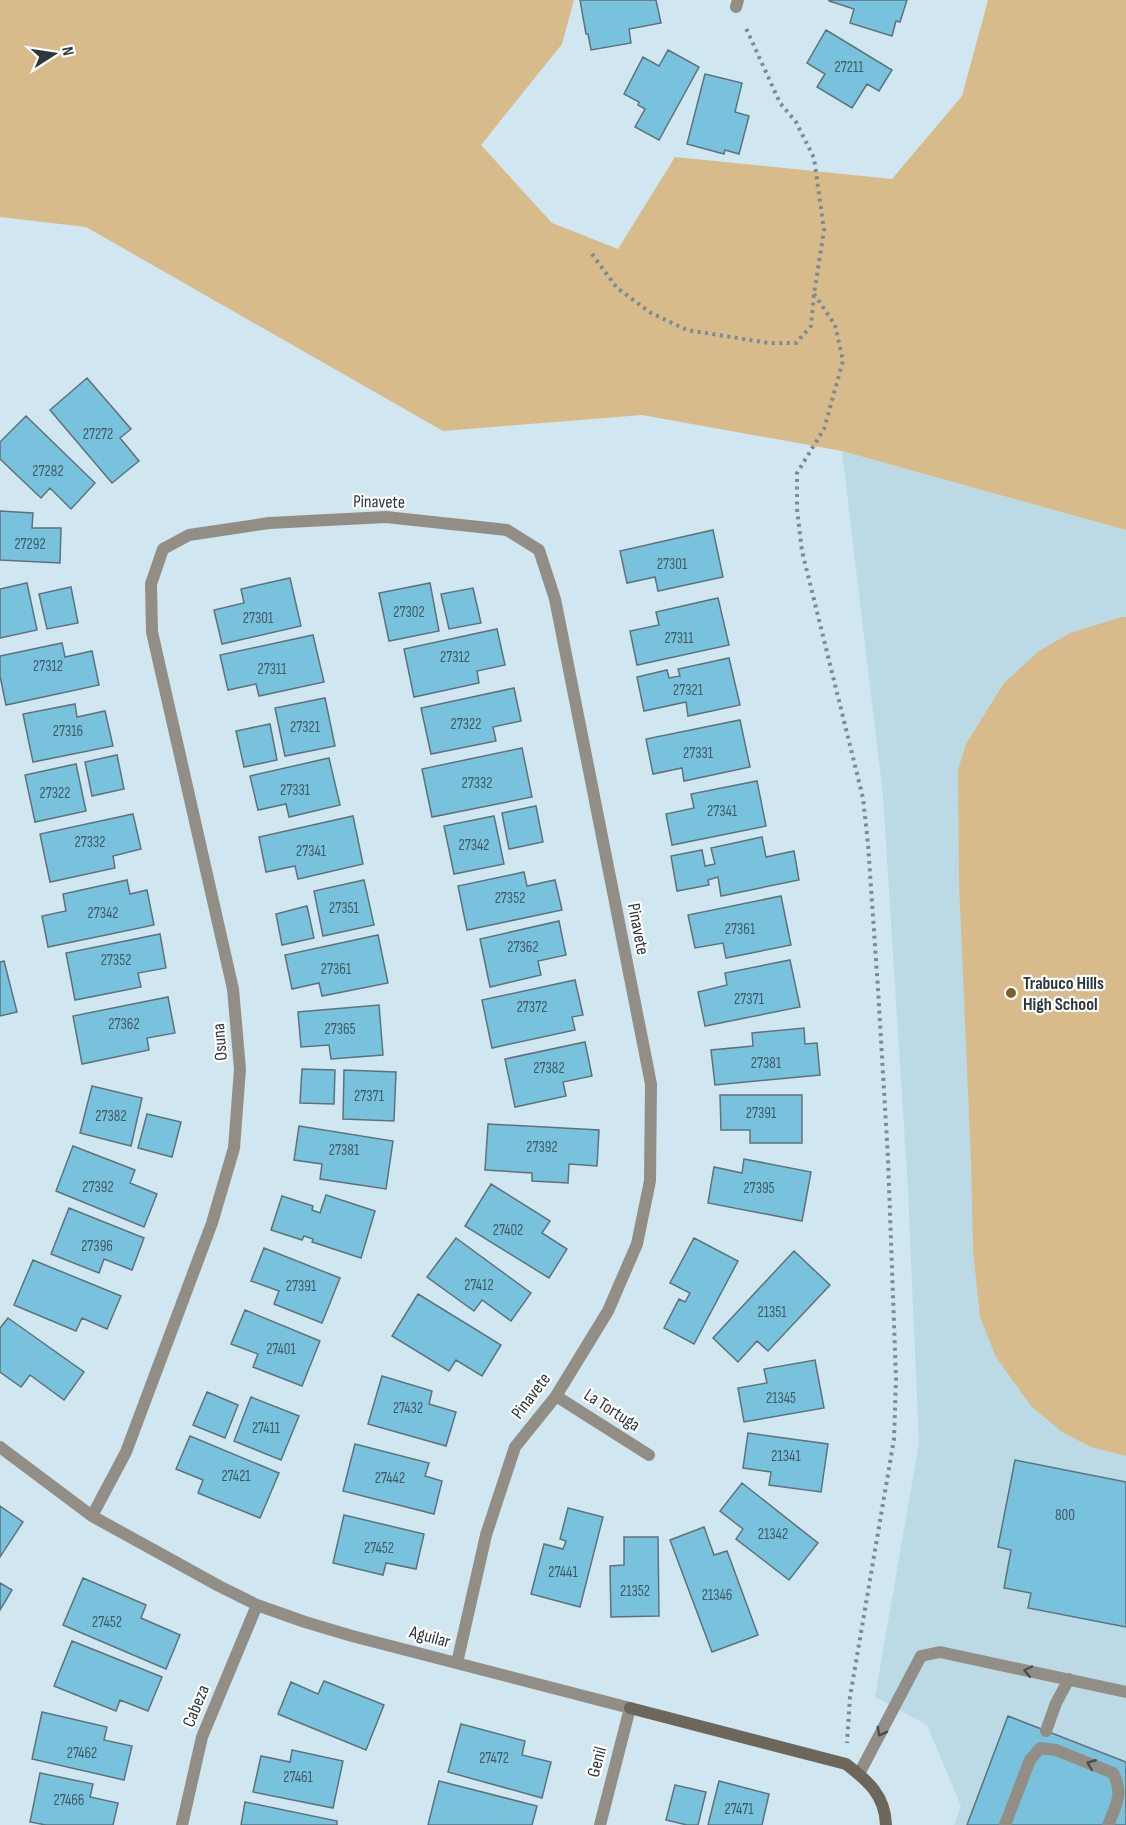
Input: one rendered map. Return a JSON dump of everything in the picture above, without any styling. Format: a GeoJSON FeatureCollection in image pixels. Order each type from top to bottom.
{"type":"FeatureCollection","features":[{"type":"Feature","properties":{"kind":"street","name":"Pinavete"},"geometry":{"type":"LineString","coordinates":[[163,549],[189,535],[269,523],[386,517],[507,530],[539,550],[555,599],[651,1084],[650,1180],[637,1244],[608,1311],[556,1395],[515,1447],[486,1535],[457,1663]]}},
{"type":"Feature","properties":{"kind":"street","name":"Osuna"},"geometry":{"type":"LineString","coordinates":[[92,1516],[126,1452],[212,1223],[234,1148],[240,1069],[233,989],[152,632],[151,584],[163,549]]}},
{"type":"Feature","properties":{"kind":"street","name":"La Tortuga"},"geometry":{"type":"LineString","coordinates":[[556,1395],[649,1455]]}},
{"type":"Feature","properties":{"kind":"street","name":"Aguilar"},"geometry":{"type":"LineString","coordinates":[[0,1447],[92,1516],[257,1605],[343,1633],[846,1764],[878,1792],[886,1825]]}},
{"type":"Feature","properties":{"kind":"street","name":"Cabeza"},"geometry":{"type":"LineString","coordinates":[[182,1825],[202,1737],[257,1605]]}},
{"type":"Feature","properties":{"kind":"street"},"geometry":{"type":"LineString","coordinates":[[859,1774],[921,1656],[940,1652],[1126,1692]]}},
{"type":"Feature","properties":{"kind":"street"},"geometry":{"type":"LineString","coordinates":[[1046,1731],[1056,1703],[1069,1679]]}},
{"type":"Feature","properties":{"kind":"street","name":"Genil"},"geometry":{"type":"LineString","coordinates":[[600,1825],[630,1708]]}},
{"type":"Feature","properties":{"kind":"street"},"geometry":{"type":"LineString","coordinates":[[1005,1825],[1030,1760],[1040,1748],[1056,1750],[1113,1773],[1119,1784],[1117,1802],[1108,1825]]}},
{"type":"Feature","properties":{"kind":"path"},"geometry":{"type":"LineString","coordinates":[[592,254],[617,288],[651,313],[687,330],[769,343],[796,343],[812,326],[814,294],[824,230],[814,158],[796,122],[780,103],[737,3]]}},
{"type":"Feature","properties":{"kind":"path"},"geometry":{"type":"LineString","coordinates":[[814,294],[835,325],[843,361],[824,429],[797,473],[798,509],[802,551],[863,798],[888,1147],[896,1379],[894,1439],[850,1697],[846,1764]]}},
{"type":"Feature","properties":{"kind":"shaded area"},"geometry":{"type":"Polygon","coordinates":[[[0,0],[574,0],[562,44],[481,145],[552,223],[618,249],[675,157],[892,179],[962,96],[988,0],[1126,0],[1126,530],[842,451],[642,415],[443,431],[86,227],[0,217],[0,0]]]}},
{"type":"Feature","properties":{"kind":"shaded area","name":"Trabuco Hills High School"},"geometry":{"type":"Polygon","coordinates":[[[842,451],[1126,530],[1126,1825],[954,1825],[961,1806],[927,1725],[875,1697],[919,1443],[908,1190],[883,795],[842,451]]]}},
{"type":"Feature","properties":{"kind":"shaded area"},"geometry":{"type":"Polygon","coordinates":[[[1126,617],[1126,1456],[1091,1447],[1062,1432],[1031,1406],[996,1357],[980,1317],[973,1250],[959,883],[958,770],[966,744],[1004,683],[1039,651],[1070,633],[1126,617]]]}},
{"type":"Feature","properties":{"kind":"building"},"geometry":{"type":"Polygon","coordinates":[[[580,0],[656,0],[661,23],[629,29],[631,43],[591,50],[580,0]]]}},
{"type":"Feature","properties":{"kind":"building"},"geometry":{"type":"Polygon","coordinates":[[[829,0],[907,0],[900,22],[896,21],[892,36],[850,23],[854,9],[829,0]]]}},
{"type":"Feature","properties":{"kind":"building"},"geometry":{"type":"Polygon","coordinates":[[[826,30],[892,70],[879,91],[867,84],[852,108],[817,87],[825,74],[807,63],[826,30]]]}},
{"type":"Feature","properties":{"kind":"building"},"geometry":{"type":"Polygon","coordinates":[[[668,50],[699,67],[659,140],[635,127],[645,109],[638,105],[639,102],[624,94],[643,57],[659,66],[668,50]]]}},
{"type":"Feature","properties":{"kind":"building"},"geometry":{"type":"Polygon","coordinates":[[[705,74],[742,83],[735,112],[749,116],[739,154],[725,150],[724,154],[687,144],[705,74]]]}},
{"type":"Feature","properties":{"kind":"building"},"geometry":{"type":"Polygon","coordinates":[[[87,378],[131,429],[120,438],[139,461],[112,483],[50,410],[87,378]]]}},
{"type":"Feature","properties":{"kind":"building"},"geometry":{"type":"Polygon","coordinates":[[[26,416],[95,483],[71,509],[50,488],[41,498],[0,459],[0,442],[26,416]]]}},
{"type":"Feature","properties":{"kind":"building"},"geometry":{"type":"Polygon","coordinates":[[[0,511],[33,513],[32,528],[61,528],[60,563],[0,560],[0,511]]]}},
{"type":"Feature","properties":{"kind":"building"},"geometry":{"type":"Polygon","coordinates":[[[713,530],[723,577],[658,591],[655,577],[627,583],[620,551],[713,530]]]}},
{"type":"Feature","properties":{"kind":"building"},"geometry":{"type":"Polygon","coordinates":[[[290,578],[301,626],[222,644],[214,610],[244,603],[241,589],[290,578]]]}},
{"type":"Feature","properties":{"kind":"building"},"geometry":{"type":"Polygon","coordinates":[[[27,583],[37,630],[0,638],[0,589],[27,583]]]}},
{"type":"Feature","properties":{"kind":"building"},"geometry":{"type":"Polygon","coordinates":[[[430,583],[439,631],[389,641],[379,593],[430,583]]]}},
{"type":"Feature","properties":{"kind":"building"},"geometry":{"type":"Polygon","coordinates":[[[71,587],[78,623],[47,629],[39,594],[71,587]]]}},
{"type":"Feature","properties":{"kind":"building"},"geometry":{"type":"Polygon","coordinates":[[[473,588],[481,623],[449,629],[441,594],[473,588]]]}},
{"type":"Feature","properties":{"kind":"building"},"geometry":{"type":"Polygon","coordinates":[[[718,598],[729,645],[637,665],[630,631],[659,625],[656,612],[718,598]]]}},
{"type":"Feature","properties":{"kind":"building"},"geometry":{"type":"Polygon","coordinates":[[[497,629],[505,665],[477,671],[479,683],[414,697],[404,649],[497,629]]]}},
{"type":"Feature","properties":{"kind":"building"},"geometry":{"type":"Polygon","coordinates":[[[313,635],[324,682],[259,696],[256,684],[228,690],[220,655],[313,635]]]}},
{"type":"Feature","properties":{"kind":"building"},"geometry":{"type":"Polygon","coordinates":[[[62,643],[65,657],[92,651],[99,685],[6,705],[0,676],[0,656],[62,643]]]}},
{"type":"Feature","properties":{"kind":"building"},"geometry":{"type":"Polygon","coordinates":[[[729,658],[740,705],[688,716],[686,702],[644,711],[637,677],[667,670],[669,678],[680,676],[678,669],[729,658]]]}},
{"type":"Feature","properties":{"kind":"building"},"geometry":{"type":"Polygon","coordinates":[[[514,688],[521,721],[493,727],[496,741],[431,754],[421,708],[514,688]]]}},
{"type":"Feature","properties":{"kind":"building"},"geometry":{"type":"Polygon","coordinates":[[[325,698],[335,746],[285,756],[275,708],[325,698]]]}},
{"type":"Feature","properties":{"kind":"building"},"geometry":{"type":"Polygon","coordinates":[[[75,704],[77,717],[105,711],[113,746],[33,762],[23,714],[75,704]]]}},
{"type":"Feature","properties":{"kind":"building"},"geometry":{"type":"Polygon","coordinates":[[[740,720],[750,767],[684,781],[682,768],[653,774],[646,739],[740,720]]]}},
{"type":"Feature","properties":{"kind":"building"},"geometry":{"type":"Polygon","coordinates":[[[270,724],[277,760],[244,767],[236,731],[270,724]]]}},
{"type":"Feature","properties":{"kind":"building"},"geometry":{"type":"Polygon","coordinates":[[[522,748],[532,797],[432,817],[422,769],[522,748]]]}},
{"type":"Feature","properties":{"kind":"building"},"geometry":{"type":"Polygon","coordinates":[[[117,755],[124,789],[92,796],[85,762],[117,755]]]}},
{"type":"Feature","properties":{"kind":"building"},"geometry":{"type":"Polygon","coordinates":[[[329,758],[340,805],[289,817],[286,804],[258,810],[250,776],[329,758]]]}},
{"type":"Feature","properties":{"kind":"building"},"geometry":{"type":"Polygon","coordinates":[[[76,764],[86,811],[35,822],[25,775],[76,764]]]}},
{"type":"Feature","properties":{"kind":"building"},"geometry":{"type":"Polygon","coordinates":[[[757,781],[766,826],[672,845],[666,814],[694,808],[691,794],[757,781]]]}},
{"type":"Feature","properties":{"kind":"building"},"geometry":{"type":"Polygon","coordinates":[[[536,806],[543,842],[509,849],[502,813],[536,806]]]}},
{"type":"Feature","properties":{"kind":"building"},"geometry":{"type":"Polygon","coordinates":[[[133,814],[141,849],[113,856],[115,868],[50,882],[40,834],[133,814]]]}},
{"type":"Feature","properties":{"kind":"building"},"geometry":{"type":"Polygon","coordinates":[[[353,816],[363,864],[298,879],[295,866],[266,872],[259,837],[353,816]]]}},
{"type":"Feature","properties":{"kind":"building"},"geometry":{"type":"Polygon","coordinates":[[[494,816],[504,864],[454,874],[444,826],[494,816]]]}},
{"type":"Feature","properties":{"kind":"building"},"geometry":{"type":"Polygon","coordinates":[[[762,837],[766,857],[794,851],[799,880],[721,896],[718,877],[708,880],[709,885],[677,891],[671,856],[702,850],[705,866],[715,864],[711,848],[762,837]]]}},
{"type":"Feature","properties":{"kind":"building"},"geometry":{"type":"Polygon","coordinates":[[[524,872],[527,886],[555,880],[562,910],[467,930],[458,886],[524,872]]]}},
{"type":"Feature","properties":{"kind":"building"},"geometry":{"type":"Polygon","coordinates":[[[127,880],[130,894],[147,890],[154,925],[48,947],[42,916],[66,911],[63,894],[127,880]]]}},
{"type":"Feature","properties":{"kind":"building"},"geometry":{"type":"Polygon","coordinates":[[[364,880],[374,925],[323,936],[314,891],[364,880]]]}},
{"type":"Feature","properties":{"kind":"building"},"geometry":{"type":"Polygon","coordinates":[[[781,896],[791,945],[726,958],[723,943],[695,948],[688,915],[781,896]]]}},
{"type":"Feature","properties":{"kind":"building"},"geometry":{"type":"Polygon","coordinates":[[[307,906],[314,938],[282,945],[276,914],[307,906]]]}},
{"type":"Feature","properties":{"kind":"building"},"geometry":{"type":"Polygon","coordinates":[[[559,921],[566,955],[538,961],[541,975],[490,987],[480,939],[559,921]]]}},
{"type":"Feature","properties":{"kind":"building"},"geometry":{"type":"Polygon","coordinates":[[[160,934],[166,968],[138,973],[141,987],[75,1000],[66,953],[160,934]]]}},
{"type":"Feature","properties":{"kind":"building"},"geometry":{"type":"Polygon","coordinates":[[[378,935],[388,983],[322,996],[319,983],[292,989],[285,955],[378,935]]]}},
{"type":"Feature","properties":{"kind":"building"},"geometry":{"type":"Polygon","coordinates":[[[790,960],[800,1007],[705,1026],[698,992],[727,985],[725,973],[790,960]]]}},
{"type":"Feature","properties":{"kind":"building"},"geometry":{"type":"Polygon","coordinates":[[[4,961],[17,1012],[0,1016],[0,962],[4,961]]]}},
{"type":"Feature","properties":{"kind":"building"},"geometry":{"type":"Polygon","coordinates":[[[575,980],[583,1015],[572,1017],[575,1030],[492,1048],[482,1000],[575,980]]]}},
{"type":"Feature","properties":{"kind":"building"},"geometry":{"type":"Polygon","coordinates":[[[168,997],[175,1033],[147,1038],[149,1050],[82,1064],[73,1016],[168,997]]]}},
{"type":"Feature","properties":{"kind":"building"},"geometry":{"type":"Polygon","coordinates":[[[379,1005],[383,1055],[331,1059],[329,1045],[301,1047],[298,1012],[379,1005]]]}},
{"type":"Feature","properties":{"kind":"building"},"geometry":{"type":"Polygon","coordinates":[[[804,1028],[805,1044],[817,1043],[820,1075],[715,1085],[711,1050],[753,1046],[752,1033],[804,1028]]]}},
{"type":"Feature","properties":{"kind":"building"},"geometry":{"type":"Polygon","coordinates":[[[585,1042],[592,1076],[563,1082],[566,1096],[515,1107],[505,1059],[585,1042]]]}},
{"type":"Feature","properties":{"kind":"building"},"geometry":{"type":"Polygon","coordinates":[[[302,1069],[335,1070],[334,1104],[300,1103],[302,1069]]]}},
{"type":"Feature","properties":{"kind":"building"},"geometry":{"type":"Polygon","coordinates":[[[344,1070],[396,1072],[394,1121],[343,1119],[344,1070]]]}},
{"type":"Feature","properties":{"kind":"building"},"geometry":{"type":"Polygon","coordinates":[[[92,1086],[142,1098],[131,1146],[80,1133],[92,1086]]]}},
{"type":"Feature","properties":{"kind":"building"},"geometry":{"type":"Polygon","coordinates":[[[720,1095],[802,1095],[802,1143],[750,1143],[750,1130],[721,1130],[720,1095]]]}},
{"type":"Feature","properties":{"kind":"building"},"geometry":{"type":"Polygon","coordinates":[[[147,1114],[181,1122],[172,1157],[138,1148],[147,1114]]]}},
{"type":"Feature","properties":{"kind":"building"},"geometry":{"type":"Polygon","coordinates":[[[488,1124],[599,1130],[597,1166],[569,1164],[568,1183],[532,1181],[532,1173],[485,1170],[488,1124]]]}},
{"type":"Feature","properties":{"kind":"building"},"geometry":{"type":"Polygon","coordinates":[[[299,1126],[393,1141],[386,1189],[320,1179],[322,1164],[294,1160],[299,1126]]]}},
{"type":"Feature","properties":{"kind":"building"},"geometry":{"type":"Polygon","coordinates":[[[73,1146],[135,1170],[130,1183],[157,1194],[144,1227],[56,1191],[73,1146]]]}},
{"type":"Feature","properties":{"kind":"building"},"geometry":{"type":"Polygon","coordinates":[[[744,1159],[811,1172],[802,1221],[708,1203],[714,1167],[742,1173],[744,1159]]]}},
{"type":"Feature","properties":{"kind":"building"},"geometry":{"type":"Polygon","coordinates":[[[491,1184],[550,1221],[542,1233],[567,1249],[549,1278],[465,1226],[491,1184]]]}},
{"type":"Feature","properties":{"kind":"building"},"geometry":{"type":"Polygon","coordinates":[[[326,1195],[375,1211],[361,1258],[312,1242],[313,1239],[304,1236],[302,1240],[271,1230],[282,1196],[313,1206],[312,1210],[320,1213],[326,1195]]]}},
{"type":"Feature","properties":{"kind":"building"},"geometry":{"type":"Polygon","coordinates":[[[69,1208],[144,1238],[132,1270],[104,1259],[99,1273],[51,1254],[69,1208]]]}},
{"type":"Feature","properties":{"kind":"building"},"geometry":{"type":"Polygon","coordinates":[[[456,1238],[531,1293],[511,1321],[482,1300],[474,1311],[427,1277],[456,1238]]]}},
{"type":"Feature","properties":{"kind":"building"},"geometry":{"type":"Polygon","coordinates":[[[694,1238],[738,1261],[694,1344],[664,1328],[679,1299],[685,1302],[690,1293],[670,1283],[694,1238]]]}},
{"type":"Feature","properties":{"kind":"building"},"geometry":{"type":"Polygon","coordinates":[[[264,1248],[340,1278],[322,1323],[274,1304],[279,1291],[251,1281],[264,1248]]]}},
{"type":"Feature","properties":{"kind":"building"},"geometry":{"type":"Polygon","coordinates":[[[794,1251],[830,1285],[768,1351],[757,1341],[738,1362],[713,1338],[794,1251]]]}},
{"type":"Feature","properties":{"kind":"building"},"geometry":{"type":"Polygon","coordinates":[[[33,1260],[121,1296],[107,1329],[82,1318],[76,1331],[14,1305],[33,1260]]]}},
{"type":"Feature","properties":{"kind":"building"},"geometry":{"type":"Polygon","coordinates":[[[418,1294],[501,1345],[482,1376],[456,1360],[449,1371],[392,1336],[418,1294]]]}},
{"type":"Feature","properties":{"kind":"building"},"geometry":{"type":"Polygon","coordinates":[[[245,1310],[320,1341],[302,1386],[253,1367],[258,1354],[231,1344],[245,1310]]]}},
{"type":"Feature","properties":{"kind":"building"},"geometry":{"type":"Polygon","coordinates":[[[8,1318],[84,1372],[64,1400],[30,1375],[21,1387],[0,1372],[0,1328],[8,1318]]]}},
{"type":"Feature","properties":{"kind":"building"},"geometry":{"type":"Polygon","coordinates":[[[815,1360],[824,1408],[744,1422],[738,1388],[767,1383],[764,1369],[815,1360]]]}},
{"type":"Feature","properties":{"kind":"building"},"geometry":{"type":"Polygon","coordinates":[[[382,1376],[432,1391],[429,1404],[456,1412],[446,1446],[368,1424],[382,1376]]]}},
{"type":"Feature","properties":{"kind":"building"},"geometry":{"type":"Polygon","coordinates":[[[207,1392],[238,1405],[225,1438],[193,1425],[207,1392]]]}},
{"type":"Feature","properties":{"kind":"building"},"geometry":{"type":"Polygon","coordinates":[[[251,1397],[299,1416],[281,1460],[234,1441],[251,1397]]]}},
{"type":"Feature","properties":{"kind":"building"},"geometry":{"type":"Polygon","coordinates":[[[748,1433],[828,1444],[821,1492],[769,1485],[771,1472],[743,1468],[748,1433]]]}},
{"type":"Feature","properties":{"kind":"building"},"geometry":{"type":"Polygon","coordinates":[[[190,1436],[279,1473],[260,1518],[198,1493],[203,1480],[176,1469],[190,1436]]]}},
{"type":"Feature","properties":{"kind":"building"},"geometry":{"type":"Polygon","coordinates":[[[355,1444],[429,1463],[425,1476],[442,1481],[434,1514],[343,1491],[355,1444]]]}},
{"type":"Feature","properties":{"kind":"building"},"geometry":{"type":"Polygon","coordinates":[[[1015,1460],[1126,1482],[1126,1627],[1028,1608],[1031,1593],[1004,1588],[1011,1550],[998,1547],[1015,1460]]]}},
{"type":"Feature","properties":{"kind":"building"},"geometry":{"type":"Polygon","coordinates":[[[742,1483],[818,1543],[789,1580],[736,1539],[743,1529],[720,1511],[742,1483]]]}},
{"type":"Feature","properties":{"kind":"building"},"geometry":{"type":"Polygon","coordinates":[[[0,1506],[23,1522],[0,1557],[0,1506]]]}},
{"type":"Feature","properties":{"kind":"building"},"geometry":{"type":"Polygon","coordinates":[[[568,1508],[603,1517],[580,1607],[531,1594],[544,1544],[563,1549],[566,1541],[560,1539],[568,1508]]]}},
{"type":"Feature","properties":{"kind":"building"},"geometry":{"type":"Polygon","coordinates":[[[344,1515],[424,1534],[416,1569],[386,1563],[383,1575],[333,1563],[344,1515]]]}},
{"type":"Feature","properties":{"kind":"building"},"geometry":{"type":"Polygon","coordinates":[[[704,1527],[714,1555],[727,1551],[758,1635],[712,1652],[670,1540],[704,1527]]]}},
{"type":"Feature","properties":{"kind":"building"},"geometry":{"type":"Polygon","coordinates":[[[624,1537],[658,1537],[659,1616],[611,1617],[610,1566],[624,1565],[624,1537]]]}},
{"type":"Feature","properties":{"kind":"building"},"geometry":{"type":"Polygon","coordinates":[[[83,1578],[146,1605],[141,1618],[180,1635],[166,1669],[63,1625],[83,1578]]]}},
{"type":"Feature","properties":{"kind":"building"},"geometry":{"type":"Polygon","coordinates":[[[0,1583],[12,1590],[0,1610],[0,1583]]]}},
{"type":"Feature","properties":{"kind":"building"},"geometry":{"type":"Polygon","coordinates":[[[72,1641],[162,1677],[148,1711],[120,1700],[116,1711],[54,1686],[72,1641]]]}},
{"type":"Feature","properties":{"kind":"building"},"geometry":{"type":"Polygon","coordinates":[[[324,1681],[384,1705],[366,1750],[278,1714],[291,1682],[318,1694],[324,1681]]]}},
{"type":"Feature","properties":{"kind":"building"},"geometry":{"type":"Polygon","coordinates":[[[42,1712],[107,1727],[104,1740],[132,1746],[124,1780],[32,1759],[42,1712]]]}},
{"type":"Feature","properties":{"kind":"building"},"geometry":{"type":"Polygon","coordinates":[[[1008,1716],[1126,1762],[1126,1825],[967,1825],[1008,1716]]]}},
{"type":"Feature","properties":{"kind":"building"},"geometry":{"type":"Polygon","coordinates":[[[461,1724],[525,1741],[522,1755],[551,1762],[542,1798],[448,1772],[461,1724]]]}},
{"type":"Feature","properties":{"kind":"building"},"geometry":{"type":"Polygon","coordinates":[[[292,1750],[343,1761],[333,1808],[253,1792],[261,1756],[290,1762],[292,1750]]]}},
{"type":"Feature","properties":{"kind":"building"},"geometry":{"type":"Polygon","coordinates":[[[40,1773],[93,1784],[90,1797],[118,1803],[113,1825],[46,1825],[30,1822],[40,1773]]]}},
{"type":"Feature","properties":{"kind":"building"},"geometry":{"type":"Polygon","coordinates":[[[439,1781],[537,1806],[532,1825],[428,1825],[439,1781]]]}},
{"type":"Feature","properties":{"kind":"building"},"geometry":{"type":"Polygon","coordinates":[[[719,1781],[769,1794],[762,1825],[708,1825],[719,1781]]]}},
{"type":"Feature","properties":{"kind":"building"},"geometry":{"type":"Polygon","coordinates":[[[675,1785],[706,1792],[698,1825],[666,1820],[675,1785]]]}},
{"type":"Feature","properties":{"kind":"building"},"geometry":{"type":"Polygon","coordinates":[[[245,1802],[337,1821],[337,1825],[241,1825],[245,1802]]]}},
{"type":"Feature","properties":{"kind":"place","name":"Trabuco Hills High School"},"geometry":{"type":"Point","coordinates":[1011,993]}}]}
